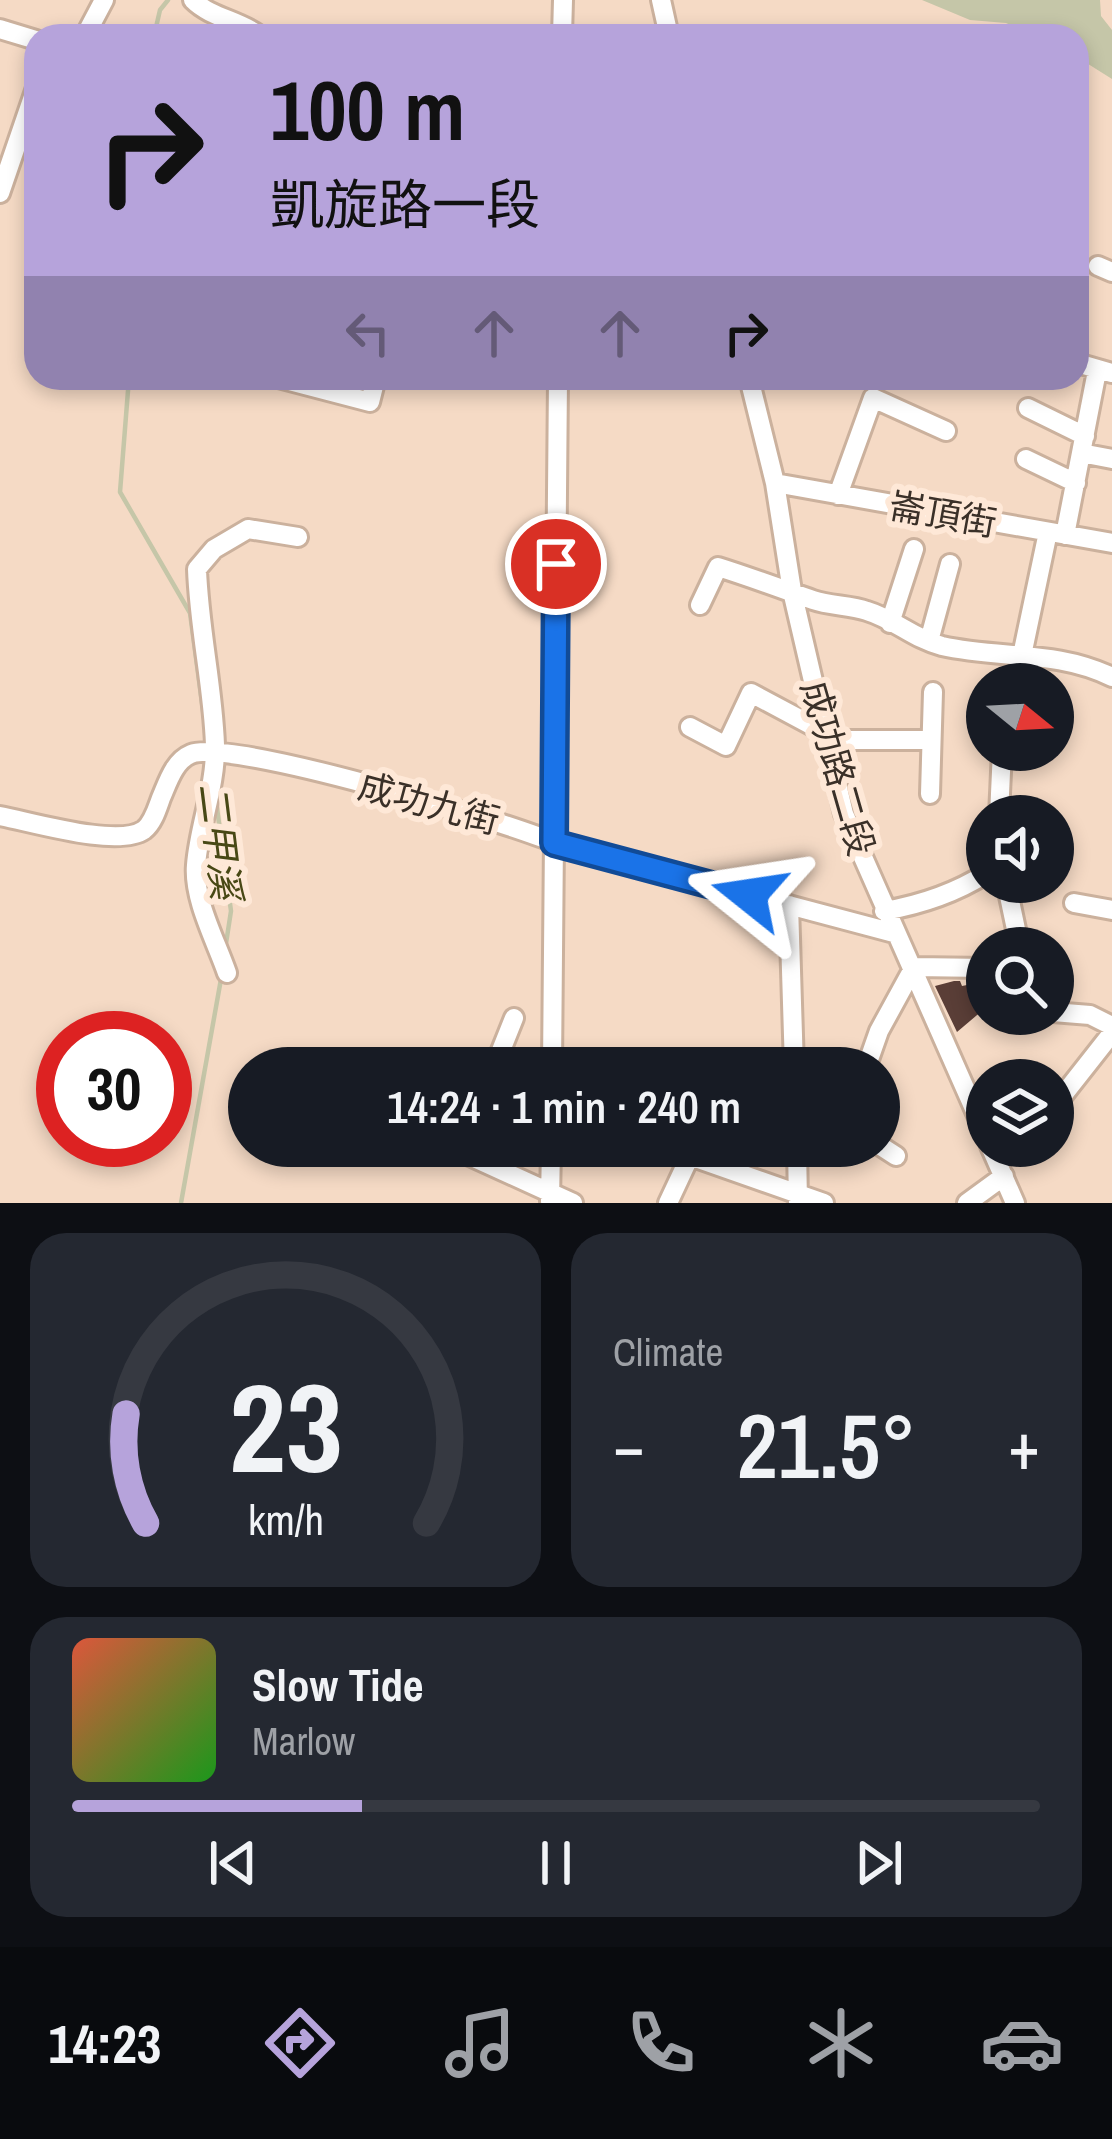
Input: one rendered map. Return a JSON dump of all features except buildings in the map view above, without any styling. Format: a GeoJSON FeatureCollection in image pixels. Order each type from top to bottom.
{"type":"FeatureCollection","features":[{"type":"Feature","properties":{"kind":"street"},"geometry":{"type":"LineString","coordinates":[[193,0],[202,9],[228,8]]}},
{"type":"Feature","properties":{"kind":"street"},"geometry":{"type":"LineString","coordinates":[[0,193],[24,123]]}},
{"type":"Feature","properties":{"kind":"street"},"geometry":{"type":"LineString","coordinates":[[1021,663],[1105,372]]}},
{"type":"Feature","properties":{"kind":"street"},"geometry":{"type":"LineString","coordinates":[[324,390],[370,402],[373,390]]}},
{"type":"Feature","properties":{"kind":"street"},"geometry":{"type":"LineString","coordinates":[[552,1047],[558,390]]}},
{"type":"Feature","properties":{"kind":"street","name":"成功路二段"},"geometry":{"type":"LineString","coordinates":[[751,390],[844,814],[966,1089]]}},
{"type":"Feature","properties":{"kind":"street"},"geometry":{"type":"LineString","coordinates":[[838,495],[873,398],[946,431]]}},
{"type":"Feature","properties":{"kind":"street"},"geometry":{"type":"LineString","coordinates":[[1028,408],[1112,459]]}},
{"type":"Feature","properties":{"kind":"street"},"geometry":{"type":"LineString","coordinates":[[1026,459],[1076,483]]}},
{"type":"Feature","properties":{"kind":"street","name":"崙頂街"},"geometry":{"type":"LineString","coordinates":[[775,484],[1112,544]]}},
{"type":"Feature","properties":{"kind":"street"},"geometry":{"type":"LineString","coordinates":[[227,973],[195,869],[215,751],[196,569],[214,549],[248,529],[298,537]]}},
{"type":"Feature","properties":{"kind":"street"},"geometry":{"type":"LineString","coordinates":[[890,623],[914,549]]}},
{"type":"Feature","properties":{"kind":"street"},"geometry":{"type":"LineString","coordinates":[[929,641],[950,564]]}},
{"type":"Feature","properties":{"kind":"street"},"geometry":{"type":"LineString","coordinates":[[700,604],[718,568],[813,600],[873,613],[929,641],[970,651],[1052,656],[1112,677]]}},
{"type":"Feature","properties":{"kind":"street"},"geometry":{"type":"LineString","coordinates":[[929,794],[933,692]]}},
{"type":"Feature","properties":{"kind":"street"},"geometry":{"type":"LineString","coordinates":[[690,727],[726,746],[751,693],[838,740],[932,740]]}},
{"type":"Feature","properties":{"kind":"street"},"geometry":{"type":"LineString","coordinates":[[0,816],[90,834],[139,833],[149,826],[177,764],[192,753],[215,751]]}},
{"type":"Feature","properties":{"kind":"street","name":"成功九街"},"geometry":{"type":"LineString","coordinates":[[215,751],[278,762],[514,825],[554,843],[894,933]]}},
{"type":"Feature","properties":{"kind":"street"},"geometry":{"type":"LineString","coordinates":[[884,911],[966,885]]}},
{"type":"Feature","properties":{"kind":"street"},"geometry":{"type":"LineString","coordinates":[[1074,902],[1112,914],[1112,927]]}},
{"type":"Feature","properties":{"kind":"street"},"geometry":{"type":"LineString","coordinates":[[788,905],[793,1047]]}},
{"type":"Feature","properties":{"kind":"street"},"geometry":{"type":"LineString","coordinates":[[873,1047],[914,967],[966,968]]}},
{"type":"Feature","properties":{"kind":"street"},"geometry":{"type":"LineString","coordinates":[[1074,1014],[1090,1015],[1112,1030],[1074,1080]]}},
{"type":"Feature","properties":{"kind":"street"},"geometry":{"type":"LineString","coordinates":[[502,1047],[514,1018]]}},
{"type":"Feature","properties":{"kind":"street"},"geometry":{"type":"LineString","coordinates":[[668,1203],[690,1156],[798,1199],[824,1203]]}},
{"type":"Feature","properties":{"kind":"street"},"geometry":{"type":"LineString","coordinates":[[493,1167],[550,1199],[573,1203]]}},
{"type":"Feature","properties":{"kind":"street"},"geometry":{"type":"LineString","coordinates":[[550,1167],[550,1199]]}},
{"type":"Feature","properties":{"kind":"street"},"geometry":{"type":"LineString","coordinates":[[797,1167],[798,1199]]}},
{"type":"Feature","properties":{"kind":"street"},"geometry":{"type":"LineString","coordinates":[[967,1203],[987,1167]]}},
{"type":"Feature","properties":{"kind":"street","name":"成功路二段"},"geometry":{"type":"LineString","coordinates":[[1000,1167],[1016,1203]]}},
{"type":"Feature","properties":{"kind":"shaded area"},"geometry":{"type":"Polygon","coordinates":[[[922,0],[1100,0],[1101,16],[1112,30],[1112,79],[1089,65],[1089,24],[970,20],[922,0]]]}},
{"type":"Feature","properties":{"kind":"waterway","name":"二甲溪"},"geometry":{"type":"LineString","coordinates":[[157,24],[168,0]]}},
{"type":"Feature","properties":{"kind":"waterway","name":"二甲溪"},"geometry":{"type":"LineString","coordinates":[[128,390],[120,492],[190,613],[204,718]]}},
{"type":"Feature","properties":{"kind":"waterway","name":"二甲溪"},"geometry":{"type":"LineString","coordinates":[[216,801],[231,911],[225,950]]}},
{"type":"Feature","properties":{"kind":"waterway","name":"二甲溪"},"geometry":{"type":"LineString","coordinates":[[181,1203],[221,979]]}},
{"type":"Feature","properties":{"kind":"route"},"geometry":{"type":"LineString","coordinates":[[556,564],[554,843],[749,895]]}}]}
